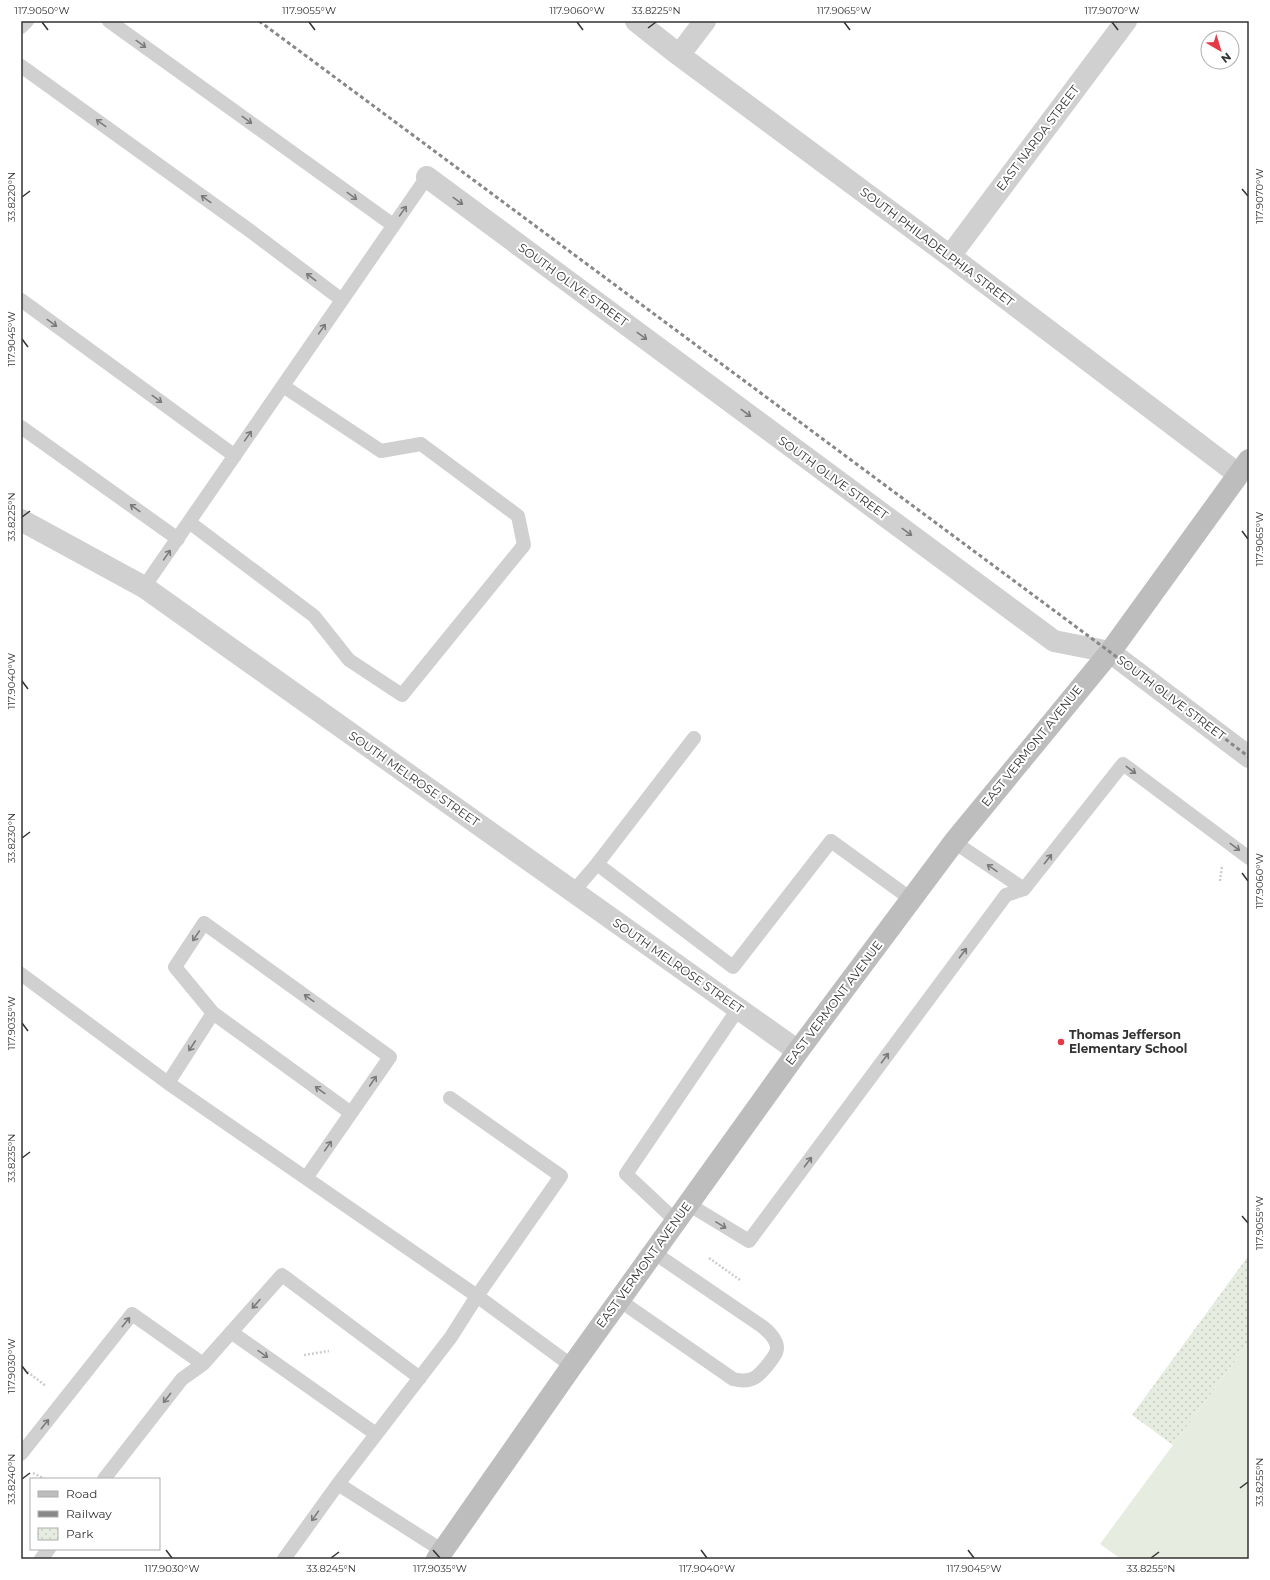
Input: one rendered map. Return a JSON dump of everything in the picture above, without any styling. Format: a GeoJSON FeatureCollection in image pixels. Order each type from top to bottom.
{"type":"FeatureCollection","features":[{"type":"Feature","properties":{"kind":"street","name":"SOUTH PHILADELPHIA STREET"},"geometry":{"type":"LineString","coordinates":[[636,21],[679,55],[950,256],[1244,467]]}},
{"type":"Feature","properties":{"kind":"street"},"geometry":{"type":"LineString","coordinates":[[679,55],[705,21]]}},
{"type":"Feature","properties":{"kind":"street","name":"EAST NARDA STREET"},"geometry":{"type":"LineString","coordinates":[[950,256],[1126,21]]}},
{"type":"Feature","properties":{"kind":"street","name":"SOUTH OLIVE STREET"},"geometry":{"type":"LineString","coordinates":[[427,177],[1054,642],[1110,652],[1249,757]]}},
{"type":"Feature","properties":{"kind":"street","name":"EAST VERMONT AVENUE"},"geometry":{"type":"LineString","coordinates":[[440,1555],[572,1366],[798,1051],[954,842],[1110,652],[1244,467]]}},
{"type":"Feature","properties":{"kind":"street","name":"SOUTH MELROSE STREET"},"geometry":{"type":"LineString","coordinates":[[21,520],[144,587],[798,1051]]}},
{"type":"Feature","properties":{"kind":"lane"},"geometry":{"type":"LineString","coordinates":[[21,27],[27,21]]}},
{"type":"Feature","properties":{"kind":"lane"},"geometry":{"type":"LineString","coordinates":[[110,21],[393,225]]}},
{"type":"Feature","properties":{"kind":"lane"},"geometry":{"type":"LineString","coordinates":[[21,66],[342,300]]}},
{"type":"Feature","properties":{"kind":"lane"},"geometry":{"type":"LineString","coordinates":[[144,587],[427,177]]}},
{"type":"Feature","properties":{"kind":"lane"},"geometry":{"type":"LineString","coordinates":[[21,300],[235,456]]}},
{"type":"Feature","properties":{"kind":"lane"},"geometry":{"type":"LineString","coordinates":[[189,522],[314,616],[349,660],[402,695],[524,545],[518,516],[421,444],[381,451],[283,386]]}},
{"type":"Feature","properties":{"kind":"lane"},"geometry":{"type":"LineString","coordinates":[[21,427],[178,539]]}},
{"type":"Feature","properties":{"kind":"lane"},"geometry":{"type":"LineString","coordinates":[[573,892],[598,864],[694,738]]}},
{"type":"Feature","properties":{"kind":"lane"},"geometry":{"type":"LineString","coordinates":[[738,1009],[626,1174],[682,1212],[749,1240],[1006,896],[1024,889],[1123,764],[1249,858]]}},
{"type":"Feature","properties":{"kind":"lane"},"geometry":{"type":"LineString","coordinates":[[598,864],[733,967],[831,841],[911,899]]}},
{"type":"Feature","properties":{"kind":"lane"},"geometry":{"type":"LineString","coordinates":[[954,842],[1024,889]]}},
{"type":"Feature","properties":{"kind":"lane"},"geometry":{"type":"LineString","coordinates":[[306,1178],[390,1057],[204,923],[175,967],[213,1013],[351,1113]]}},
{"type":"Feature","properties":{"kind":"lane"},"geometry":{"type":"LineString","coordinates":[[21,974],[168,1083],[477,1296],[572,1366]]}},
{"type":"Feature","properties":{"kind":"lane"},"geometry":{"type":"LineString","coordinates":[[168,1083],[213,1013]]}},
{"type":"Feature","properties":{"kind":"lane"},"geometry":{"type":"LineString","coordinates":[[284,1559],[338,1484],[451,1337],[477,1296],[561,1176],[450,1098]]}},
{"type":"Feature","properties":{"kind":"lane"},"geometry":{"type":"LineString","coordinates":[[619,1300],[733,1379],[746,1381],[758,1376],[776,1354],[776,1345],[763,1327],[653,1252]]}},
{"type":"Feature","properties":{"kind":"lane"},"geometry":{"type":"LineString","coordinates":[[105,1478],[182,1379],[203,1364],[282,1275],[420,1378]]}},
{"type":"Feature","properties":{"kind":"lane"},"geometry":{"type":"LineString","coordinates":[[21,1454],[132,1314],[203,1364]]}},
{"type":"Feature","properties":{"kind":"lane"},"geometry":{"type":"LineString","coordinates":[[231,1332],[376,1434]]}},
{"type":"Feature","properties":{"kind":"lane"},"geometry":{"type":"LineString","coordinates":[[338,1484],[440,1555]]}},
{"type":"Feature","properties":{"kind":"lane"},"geometry":{"type":"LineString","coordinates":[[41,1559],[48,1550]]}},
{"type":"Feature","properties":{"kind":"path"},"geometry":{"type":"LineString","coordinates":[[709,1258],[740,1280]]}},
{"type":"Feature","properties":{"kind":"path"},"geometry":{"type":"LineString","coordinates":[[300,1355],[328,1351]]}},
{"type":"Feature","properties":{"kind":"path"},"geometry":{"type":"LineString","coordinates":[[21,1367],[47,1387]]}},
{"type":"Feature","properties":{"kind":"path"},"geometry":{"type":"LineString","coordinates":[[30,1471],[43,1478]]}},
{"type":"Feature","properties":{"kind":"green space"},"geometry":{"type":"Polygon","coordinates":[[[1249,1255],[1249,1342],[1173,1445],[1132,1415],[1249,1255]]]}},
{"type":"Feature","properties":{"kind":"green space"},"geometry":{"type":"Polygon","coordinates":[[[1249,1342],[1249,1559],[1121,1559],[1100,1544],[1249,1342]]]}},
{"type":"Feature","properties":{"kind":"railway"},"geometry":{"type":"LineString","coordinates":[[259,21],[1110,652],[1249,757]]}},
{"type":"Feature","properties":{"kind":"place","name":"Thomas Jefferson Elementary School"},"geometry":{"type":"Point","coordinates":[1061,1042]}}]}
